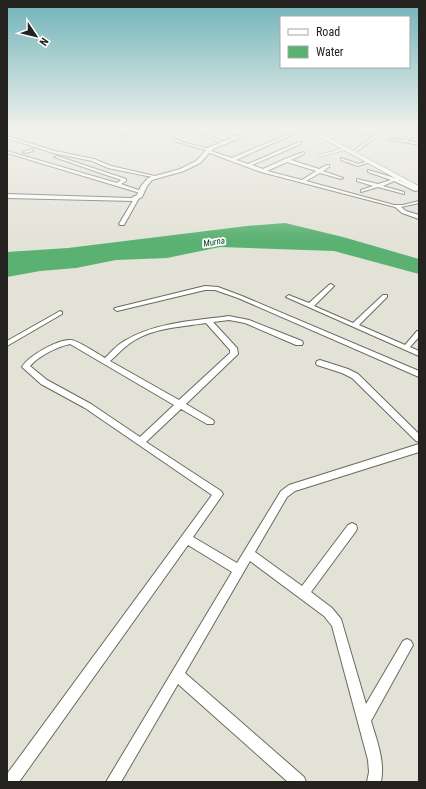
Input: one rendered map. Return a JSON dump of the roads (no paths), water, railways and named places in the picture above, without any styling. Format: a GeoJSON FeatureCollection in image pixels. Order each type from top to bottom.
{"type":"FeatureCollection","features":[{"type":"Feature","properties":{"kind":"main road"},"geometry":{"type":"LineString","coordinates":[[378,168],[397,179],[418,188]]}},
{"type":"Feature","properties":{"kind":"street"},"geometry":{"type":"LineString","coordinates":[[60,168],[142,192]]}},
{"type":"Feature","properties":{"kind":"street"},"geometry":{"type":"LineString","coordinates":[[87,168],[124,180],[118,185]]}},
{"type":"Feature","properties":{"kind":"street"},"geometry":{"type":"LineString","coordinates":[[114,168],[157,177]]}},
{"type":"Feature","properties":{"kind":"street"},"geometry":{"type":"LineString","coordinates":[[122,224],[137,198],[140,196],[144,186],[150,179],[186,168]]}},
{"type":"Feature","properties":{"kind":"street"},"geometry":{"type":"LineString","coordinates":[[253,168],[398,207],[404,212],[419,217]]}},
{"type":"Feature","properties":{"kind":"street"},"geometry":{"type":"LineString","coordinates":[[263,171],[270,168]]}},
{"type":"Feature","properties":{"kind":"street"},"geometry":{"type":"LineString","coordinates":[[310,168],[341,178]]}},
{"type":"Feature","properties":{"kind":"street"},"geometry":{"type":"LineString","coordinates":[[303,181],[325,168]]}},
{"type":"Feature","properties":{"kind":"street"},"geometry":{"type":"LineString","coordinates":[[370,171],[397,179]]}},
{"type":"Feature","properties":{"kind":"street"},"geometry":{"type":"LineString","coordinates":[[384,183],[359,178],[377,186],[402,193]]}},
{"type":"Feature","properties":{"kind":"street"},"geometry":{"type":"LineString","coordinates":[[363,191],[397,179]]}},
{"type":"Feature","properties":{"kind":"street"},"geometry":{"type":"LineString","coordinates":[[7,196],[111,200],[132,200],[137,198]]}},
{"type":"Feature","properties":{"kind":"street"},"geometry":{"type":"LineString","coordinates":[[398,207],[419,202]]}},
{"type":"Feature","properties":{"kind":"street"},"geometry":{"type":"LineString","coordinates":[[310,306],[331,286]]}},
{"type":"Feature","properties":{"kind":"street"},"geometry":{"type":"LineString","coordinates":[[117,309],[205,288],[216,288],[240,296],[419,374]]}},
{"type":"Feature","properties":{"kind":"street"},"geometry":{"type":"LineString","coordinates":[[355,325],[385,296]]}},
{"type":"Feature","properties":{"kind":"street"},"geometry":{"type":"LineString","coordinates":[[289,297],[419,354]]}},
{"type":"Feature","properties":{"kind":"street"},"geometry":{"type":"LineString","coordinates":[[7,344],[60,313]]}},
{"type":"Feature","properties":{"kind":"street"},"geometry":{"type":"LineString","coordinates":[[106,361],[128,342],[149,331],[208,320],[229,318],[240,319],[299,342]]}},
{"type":"Feature","properties":{"kind":"street"},"geometry":{"type":"LineString","coordinates":[[140,442],[234,354],[234,350],[208,320]]}},
{"type":"Feature","properties":{"kind":"street"},"geometry":{"type":"LineString","coordinates":[[406,348],[419,333]]}},
{"type":"Feature","properties":{"kind":"street"},"geometry":{"type":"LineString","coordinates":[[10,782],[218,494],[88,406],[44,382],[26,367],[27,364],[31,360],[68,342],[74,343],[210,422]]}},
{"type":"Feature","properties":{"kind":"street"},"geometry":{"type":"LineString","coordinates":[[320,364],[346,371],[355,376],[419,439]]}},
{"type":"Feature","properties":{"kind":"street"},"geometry":{"type":"LineString","coordinates":[[113,782],[248,553],[287,490],[419,448]]}},
{"type":"Feature","properties":{"kind":"street"},"geometry":{"type":"LineString","coordinates":[[303,593],[352,528]]}},
{"type":"Feature","properties":{"kind":"street"},"geometry":{"type":"LineString","coordinates":[[186,538],[239,570]]}},
{"type":"Feature","properties":{"kind":"street"},"geometry":{"type":"LineString","coordinates":[[248,553],[328,612],[337,623],[376,766],[374,782]]}},
{"type":"Feature","properties":{"kind":"street"},"geometry":{"type":"LineString","coordinates":[[364,720],[407,645]]}},
{"type":"Feature","properties":{"kind":"street"},"geometry":{"type":"LineString","coordinates":[[177,674],[299,782]]}},
{"type":"Feature","properties":{"kind":"water","name":"Murna"},"geometry":{"type":"Polygon","coordinates":[[[285,223],[343,237],[419,259],[419,274],[334,251],[220,247],[167,258],[116,260],[76,268],[40,271],[7,277],[7,252],[68,248],[247,226],[285,223]]]}}]}
